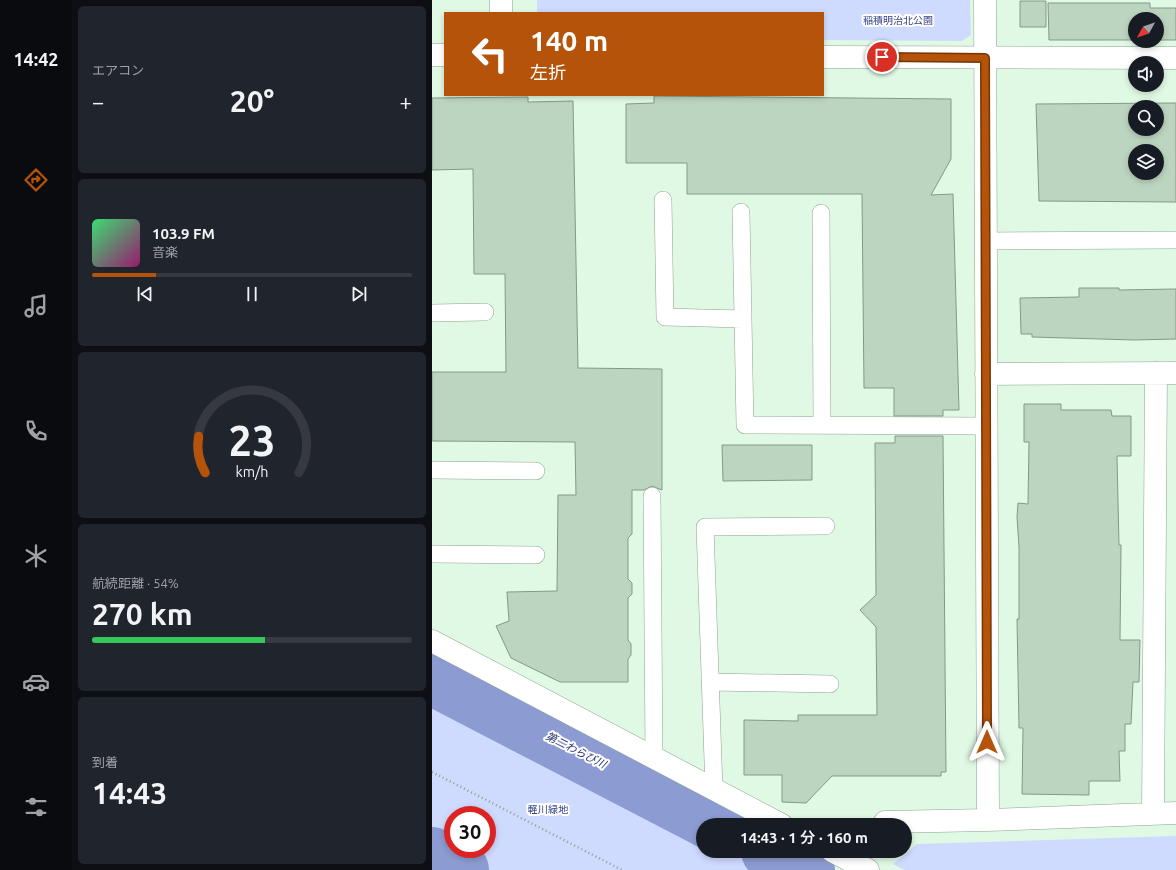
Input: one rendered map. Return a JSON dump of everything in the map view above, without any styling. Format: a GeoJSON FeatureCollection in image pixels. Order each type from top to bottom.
{"type":"FeatureCollection","features":[{"type":"Feature","properties":{"kind":"street"},"geometry":{"type":"LineString","coordinates":[[501,0],[501,12]]}},
{"type":"Feature","properties":{"kind":"street"},"geometry":{"type":"LineString","coordinates":[[985,0],[988,820]]}},
{"type":"Feature","properties":{"kind":"street"},"geometry":{"type":"LineString","coordinates":[[432,55],[444,55]]}},
{"type":"Feature","properties":{"kind":"street"},"geometry":{"type":"LineString","coordinates":[[824,57],[1176,58]]}},
{"type":"Feature","properties":{"kind":"street"},"geometry":{"type":"LineString","coordinates":[[986,374],[1166,373],[1152,814]]}},
{"type":"Feature","properties":{"kind":"street"},"geometry":{"type":"LineString","coordinates":[[432,641],[768,818]]}},
{"type":"Feature","properties":{"kind":"street"},"geometry":{"type":"LineString","coordinates":[[912,821],[1176,813]]}},
{"type":"Feature","properties":{"kind":"lane"},"geometry":{"type":"LineString","coordinates":[[663,200],[665,317],[743,319]]}},
{"type":"Feature","properties":{"kind":"lane"},"geometry":{"type":"LineString","coordinates":[[741,212],[745,425],[986,426]]}},
{"type":"Feature","properties":{"kind":"lane"},"geometry":{"type":"LineString","coordinates":[[821,213],[822,425]]}},
{"type":"Feature","properties":{"kind":"lane"},"geometry":{"type":"LineString","coordinates":[[985,241],[1176,240]]}},
{"type":"Feature","properties":{"kind":"lane"},"geometry":{"type":"LineString","coordinates":[[432,313],[484,312]]}},
{"type":"Feature","properties":{"kind":"lane"},"geometry":{"type":"LineString","coordinates":[[432,470],[536,471]]}},
{"type":"Feature","properties":{"kind":"lane"},"geometry":{"type":"LineString","coordinates":[[652,496],[654,758]]}},
{"type":"Feature","properties":{"kind":"lane"},"geometry":{"type":"LineString","coordinates":[[714,790],[705,527],[826,526]]}},
{"type":"Feature","properties":{"kind":"lane"},"geometry":{"type":"LineString","coordinates":[[432,554],[536,555]]}},
{"type":"Feature","properties":{"kind":"lane"},"geometry":{"type":"LineString","coordinates":[[711,682],[830,684]]}},
{"type":"Feature","properties":{"kind":"path"},"geometry":{"type":"LineString","coordinates":[[432,772],[622,870]]}},
{"type":"Feature","properties":{"kind":"green space","name":"稲積明治北公園"},"geometry":{"type":"Polygon","coordinates":[[[537,0],[970,0],[971,35],[962,41],[824,40],[824,12],[537,12],[537,0]]]}},
{"type":"Feature","properties":{"kind":"green space","name":"軽川緑地"},"geometry":{"type":"Polygon","coordinates":[[[432,677],[697,818],[696,858],[773,858],[796,870],[432,870],[432,677]]]}},
{"type":"Feature","properties":{"kind":"green space"},"geometry":{"type":"Polygon","coordinates":[[[1176,836],[1176,870],[905,870],[893,864],[900,858],[912,858],[912,848],[917,844],[1176,836]]]}},
{"type":"Feature","properties":{"kind":"building"},"geometry":{"type":"Polygon","coordinates":[[[1020,1],[1046,1],[1046,27],[1020,27],[1020,1]]]}},
{"type":"Feature","properties":{"kind":"building"},"geometry":{"type":"Polygon","coordinates":[[[1048,3],[1150,3],[1150,8],[1176,8],[1176,40],[1164,40],[1164,12],[1128,12],[1128,40],[1049,40],[1048,3]]]}},
{"type":"Feature","properties":{"kind":"building"},"geometry":{"type":"Polygon","coordinates":[[[654,96],[951,99],[951,159],[931,195],[953,194],[959,410],[943,410],[943,416],[894,416],[894,388],[864,388],[862,194],[687,194],[687,163],[626,163],[626,104],[654,103],[654,96]]]}},
{"type":"Feature","properties":{"kind":"building"},"geometry":{"type":"Polygon","coordinates":[[[528,97],[528,102],[573,101],[578,368],[662,369],[662,490],[652,486],[644,490],[632,490],[632,534],[628,538],[628,579],[632,583],[632,594],[628,598],[628,640],[631,644],[631,655],[628,659],[628,682],[560,682],[511,658],[496,626],[509,621],[507,592],[557,591],[558,495],[576,495],[575,442],[432,441],[432,372],[506,372],[505,274],[474,274],[473,169],[432,170],[432,98],[528,97]]]}},
{"type":"Feature","properties":{"kind":"building"},"geometry":{"type":"Polygon","coordinates":[[[1128,103],[1128,136],[1164,136],[1164,103],[1176,103],[1176,202],[1039,201],[1036,104],[1128,103]]]}},
{"type":"Feature","properties":{"kind":"building"},"geometry":{"type":"Polygon","coordinates":[[[1079,288],[1119,288],[1119,290],[1176,289],[1176,339],[1134,340],[1032,337],[1032,334],[1021,334],[1020,298],[1079,297],[1079,288]]]}},
{"type":"Feature","properties":{"kind":"building"},"geometry":{"type":"Polygon","coordinates":[[[1024,404],[1061,404],[1061,410],[1111,410],[1112,416],[1131,416],[1131,456],[1117,456],[1119,545],[1121,545],[1120,640],[1140,640],[1139,682],[1133,682],[1131,724],[1125,724],[1125,751],[1119,751],[1120,781],[1089,781],[1089,795],[1022,794],[1023,728],[1019,728],[1017,619],[1019,619],[1019,547],[1017,517],[1018,503],[1028,504],[1029,442],[1024,442],[1024,404]]]}},
{"type":"Feature","properties":{"kind":"building"},"geometry":{"type":"Polygon","coordinates":[[[895,436],[943,436],[946,772],[941,772],[941,776],[832,776],[806,803],[782,802],[782,775],[744,775],[744,720],[798,721],[798,715],[877,715],[876,627],[860,610],[876,595],[875,443],[895,443],[895,436]]]}},
{"type":"Feature","properties":{"kind":"building"},"geometry":{"type":"Polygon","coordinates":[[[722,445],[812,445],[812,480],[723,481],[722,445]]]}},
{"type":"Feature","properties":{"kind":"waterway","name":"第二わらび川"},"geometry":{"type":"LineString","coordinates":[[432,676],[706,818]]}},
{"type":"Feature","properties":{"kind":"waterway"},"geometry":{"type":"LineString","coordinates":[[432,856],[460,870]]}},
{"type":"Feature","properties":{"kind":"waterway","name":"第二わらび川"},"geometry":{"type":"LineString","coordinates":[[783,858],[806,870]]}},
{"type":"Feature","properties":{"kind":"route"},"geometry":{"type":"LineString","coordinates":[[882,57],[985,58],[987,742]]}}]}
